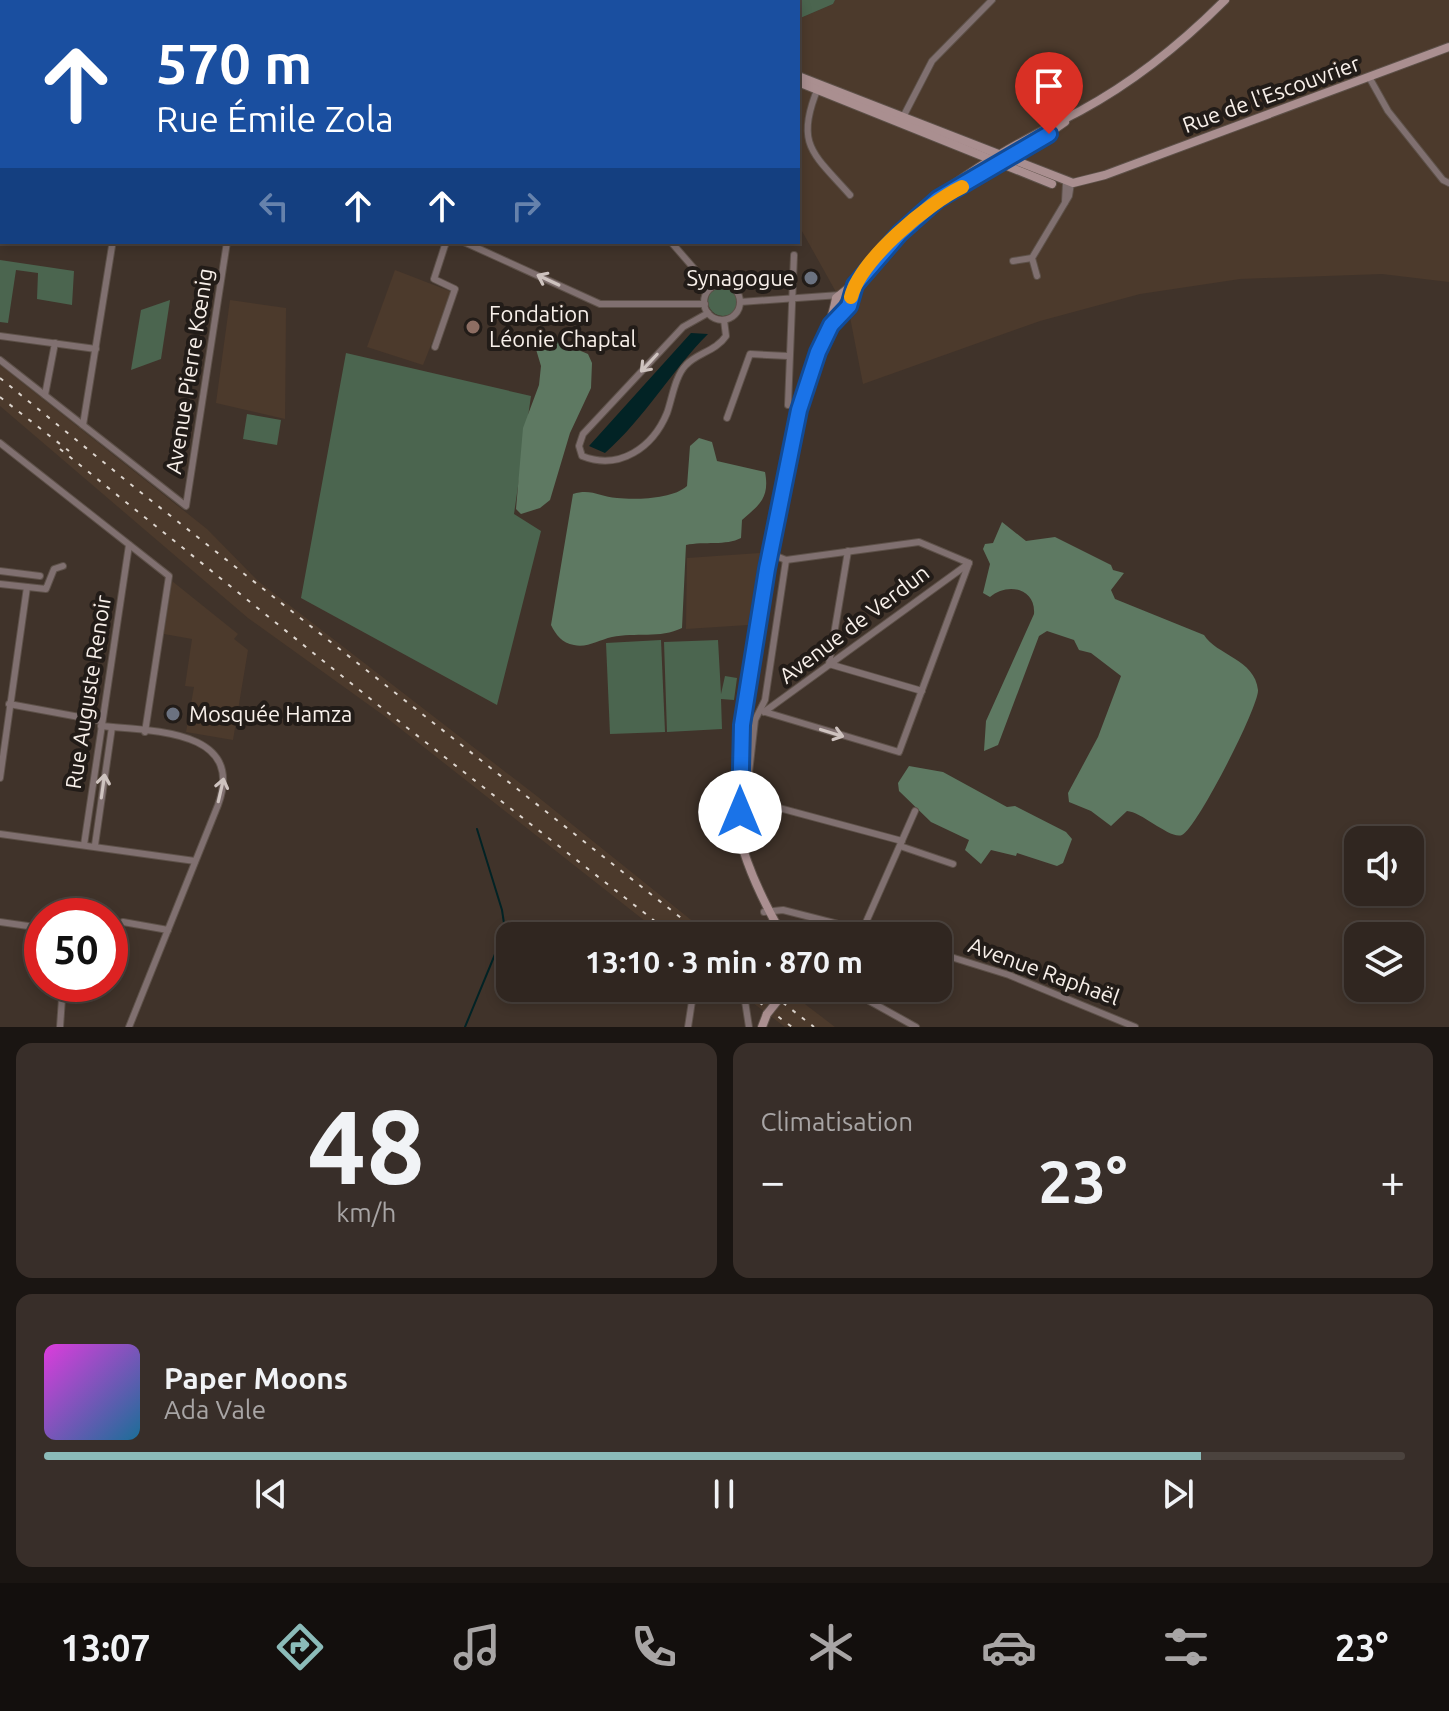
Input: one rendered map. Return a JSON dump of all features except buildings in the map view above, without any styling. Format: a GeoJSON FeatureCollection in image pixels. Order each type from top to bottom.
{"type":"FeatureCollection","features":[{"type":"Feature","properties":{"kind":"main road"},"geometry":{"type":"LineString","coordinates":[[772,922],[753,889],[749,863],[735,821],[740,799],[742,737],[771,554],[801,401],[841,302],[891,241],[938,199],[969,175],[1027,148],[1155,61],[1225,0]]}},
{"type":"Feature","properties":{"kind":"main road","name":"Rue de l'Escouvrier"},"geometry":{"type":"LineString","coordinates":[[1068,186],[1449,47]]}},
{"type":"Feature","properties":{"kind":"main road"},"geometry":{"type":"LineString","coordinates":[[800,80],[902,118],[999,161],[1030,168],[1068,186]]}},
{"type":"Feature","properties":{"kind":"main road"},"geometry":{"type":"LineString","coordinates":[[938,199],[1078,112]]}},
{"type":"Feature","properties":{"kind":"main road"},"geometry":{"type":"LineString","coordinates":[[902,118],[962,147],[1068,186]]}},
{"type":"Feature","properties":{"kind":"main road"},"geometry":{"type":"LineString","coordinates":[[962,147],[973,160],[969,175]]}},
{"type":"Feature","properties":{"kind":"main road"},"geometry":{"type":"LineString","coordinates":[[1027,148],[1025,158],[1030,168]]}},
{"type":"Feature","properties":{"kind":"main road"},"geometry":{"type":"LineString","coordinates":[[762,1027],[776,1002]]}},
{"type":"Feature","properties":{"kind":"street"},"geometry":{"type":"LineString","coordinates":[[902,118],[932,61],[992,0]]}},
{"type":"Feature","properties":{"kind":"street"},"geometry":{"type":"LineString","coordinates":[[1369,77],[1388,111],[1443,180],[1449,183]]}},
{"type":"Feature","properties":{"kind":"street"},"geometry":{"type":"LineString","coordinates":[[819,87],[807,127],[807,142],[850,195]]}},
{"type":"Feature","properties":{"kind":"street"},"geometry":{"type":"LineString","coordinates":[[1037,276],[1032,258],[1065,202],[1068,186]]}},
{"type":"Feature","properties":{"kind":"street","name":"Avenue Pierre Kœnig"},"geometry":{"type":"LineString","coordinates":[[83,425],[186,506],[227,244]]}},
{"type":"Feature","properties":{"kind":"street"},"geometry":{"type":"LineString","coordinates":[[435,347],[455,289],[434,279],[445,244]]}},
{"type":"Feature","properties":{"kind":"street"},"geometry":{"type":"LineString","coordinates":[[468,244],[600,304],[705,304]]}},
{"type":"Feature","properties":{"kind":"street"},"geometry":{"type":"LineString","coordinates":[[673,244],[711,288]]}},
{"type":"Feature","properties":{"kind":"street"},"geometry":{"type":"LineString","coordinates":[[0,360],[83,425],[112,246]]}},
{"type":"Feature","properties":{"kind":"street"},"geometry":{"type":"LineString","coordinates":[[788,405],[794,255]]}},
{"type":"Feature","properties":{"kind":"street"},"geometry":{"type":"LineString","coordinates":[[1013,261],[1032,258]]}},
{"type":"Feature","properties":{"kind":"street"},"geometry":{"type":"LineString","coordinates":[[722,284],[732,287],[740,302],[734,316],[724,320],[708,313],[705,304],[711,288],[722,284]]}},
{"type":"Feature","properties":{"kind":"street"},"geometry":{"type":"LineString","coordinates":[[740,302],[826,295],[841,302]]}},
{"type":"Feature","properties":{"kind":"street"},"geometry":{"type":"LineString","coordinates":[[708,313],[683,327],[583,434],[579,446],[582,456],[617,461],[633,455],[654,438],[686,365],[721,344],[726,336],[724,320]]}},
{"type":"Feature","properties":{"kind":"street"},"geometry":{"type":"LineString","coordinates":[[0,336],[96,349]]}},
{"type":"Feature","properties":{"kind":"street"},"geometry":{"type":"LineString","coordinates":[[45,395],[55,343]]}},
{"type":"Feature","properties":{"kind":"street"},"geometry":{"type":"LineString","coordinates":[[727,418],[750,354],[788,356]]}},
{"type":"Feature","properties":{"kind":"street"},"geometry":{"type":"LineString","coordinates":[[0,443],[169,576],[145,732]]}},
{"type":"Feature","properties":{"kind":"street"},"geometry":{"type":"LineString","coordinates":[[763,711],[899,752],[969,563],[919,542],[786,560],[771,554]]}},
{"type":"Feature","properties":{"kind":"street","name":"Rue Auguste Renoir"},"geometry":{"type":"LineString","coordinates":[[84,845],[129,545]]}},
{"type":"Feature","properties":{"kind":"street"},"geometry":{"type":"LineString","coordinates":[[848,551],[829,664],[922,691]]}},
{"type":"Feature","properties":{"kind":"street"},"geometry":{"type":"LineString","coordinates":[[786,560],[763,711],[755,720],[740,799],[901,844],[953,864]]}},
{"type":"Feature","properties":{"kind":"street","name":"Avenue de Verdun"},"geometry":{"type":"LineString","coordinates":[[763,711],[969,563]]}},
{"type":"Feature","properties":{"kind":"street"},"geometry":{"type":"LineString","coordinates":[[0,584],[46,589],[54,569],[63,566]]}},
{"type":"Feature","properties":{"kind":"street"},"geometry":{"type":"LineString","coordinates":[[0,571],[40,576]]}},
{"type":"Feature","properties":{"kind":"street"},"geometry":{"type":"LineString","coordinates":[[0,778],[9,704],[17,675],[27,587]]}},
{"type":"Feature","properties":{"kind":"street"},"geometry":{"type":"LineString","coordinates":[[9,704],[112,727],[190,739],[214,752],[225,773],[224,789],[129,1027]]}},
{"type":"Feature","properties":{"kind":"street","name":"Rue Auguste Renoir"},"geometry":{"type":"LineString","coordinates":[[95,845],[112,727]]}},
{"type":"Feature","properties":{"kind":"street"},"geometry":{"type":"LineString","coordinates":[[866,922],[915,811]]}},
{"type":"Feature","properties":{"kind":"street"},"geometry":{"type":"LineString","coordinates":[[0,834],[195,861]]}},
{"type":"Feature","properties":{"kind":"street"},"geometry":{"type":"LineString","coordinates":[[766,911],[804,914],[835,922]]}},
{"type":"Feature","properties":{"kind":"street"},"geometry":{"type":"LineString","coordinates":[[0,922],[24,925]]}},
{"type":"Feature","properties":{"kind":"street"},"geometry":{"type":"LineString","coordinates":[[128,923],[168,930]]}},
{"type":"Feature","properties":{"kind":"street","name":"Avenue Raphaël"},"geometry":{"type":"LineString","coordinates":[[952,957],[1009,975],[1135,1027]]}},
{"type":"Feature","properties":{"kind":"street"},"geometry":{"type":"LineString","coordinates":[[59,1025],[61,1002]]}},
{"type":"Feature","properties":{"kind":"street"},"geometry":{"type":"LineString","coordinates":[[688,1027],[692,1002]]}},
{"type":"Feature","properties":{"kind":"street"},"geometry":{"type":"LineString","coordinates":[[745,1002],[749,1027]]}},
{"type":"Feature","properties":{"kind":"street"},"geometry":{"type":"LineString","coordinates":[[871,1002],[916,1027]]}},
{"type":"Feature","properties":{"kind":"shaded area"},"geometry":{"type":"Polygon","coordinates":[[[835,0],[1449,0],[1449,282],[1382,274],[1240,279],[1140,294],[1040,321],[863,384],[850,317],[800,228],[800,18],[833,4],[835,0]]]}},
{"type":"Feature","properties":{"kind":"shaded area"},"geometry":{"type":"Polygon","coordinates":[[[395,270],[452,292],[423,365],[367,347],[395,270]]]}},
{"type":"Feature","properties":{"kind":"shaded area"},"geometry":{"type":"Polygon","coordinates":[[[230,300],[286,308],[285,419],[216,403],[230,300]]]}},
{"type":"Feature","properties":{"kind":"shaded area"},"geometry":{"type":"Polygon","coordinates":[[[0,365],[207,529],[258,581],[538,797],[694,922],[646,922],[383,715],[248,618],[0,406],[0,365]]]}},
{"type":"Feature","properties":{"kind":"shaded area"},"geometry":{"type":"Polygon","coordinates":[[[760,553],[748,625],[686,629],[687,558],[760,553]]]}},
{"type":"Feature","properties":{"kind":"shaded area"},"geometry":{"type":"Polygon","coordinates":[[[172,581],[238,634],[234,639],[248,650],[233,740],[186,732],[194,687],[185,686],[192,639],[164,634],[172,581]]]}},
{"type":"Feature","properties":{"kind":"shaded area"},"geometry":{"type":"Polygon","coordinates":[[[752,1002],[802,1002],[835,1027],[785,1027],[752,1002]]]}},
{"type":"Feature","properties":{"kind":"green space"},"geometry":{"type":"Polygon","coordinates":[[[800,0],[835,0],[833,4],[800,18],[800,0]]]}},
{"type":"Feature","properties":{"kind":"green space"},"geometry":{"type":"Polygon","coordinates":[[[0,260],[74,271],[72,305],[37,299],[38,273],[16,270],[8,323],[0,322],[0,260]]]}},
{"type":"Feature","properties":{"kind":"green space"},"geometry":{"type":"Polygon","coordinates":[[[723,286],[734,290],[738,301],[734,312],[723,316],[712,312],[708,301],[712,290],[723,286]]]}},
{"type":"Feature","properties":{"kind":"green space"},"geometry":{"type":"Polygon","coordinates":[[[170,300],[161,359],[131,370],[141,310],[170,300]]]}},
{"type":"Feature","properties":{"kind":"green space"},"geometry":{"type":"Polygon","coordinates":[[[538,333],[588,354],[592,363],[591,388],[570,433],[550,500],[540,508],[521,514],[516,509],[523,428],[539,385],[541,366],[535,346],[538,333]]]}},
{"type":"Feature","properties":{"kind":"green space"},"geometry":{"type":"Polygon","coordinates":[[[346,353],[531,396],[514,514],[541,531],[497,705],[301,598],[346,353]]]}},
{"type":"Feature","properties":{"kind":"green space"},"geometry":{"type":"Polygon","coordinates":[[[247,414],[281,420],[277,445],[243,439],[247,414]]]}},
{"type":"Feature","properties":{"kind":"green space"},"geometry":{"type":"Polygon","coordinates":[[[699,438],[712,442],[717,461],[765,472],[766,488],[758,505],[742,520],[741,538],[729,542],[686,545],[682,628],[665,633],[612,637],[584,645],[563,640],[551,625],[573,494],[585,492],[644,499],[673,494],[687,486],[690,446],[699,438]]]}},
{"type":"Feature","properties":{"kind":"green space"},"geometry":{"type":"Polygon","coordinates":[[[1002,522],[1026,541],[1055,537],[1111,565],[1113,570],[1124,573],[1111,590],[1115,599],[1204,635],[1250,671],[1258,690],[1256,701],[1213,790],[1182,835],[1171,834],[1127,811],[1111,826],[1091,811],[1069,802],[1068,793],[1098,737],[1121,676],[1091,653],[1079,650],[1074,640],[1047,631],[1039,636],[998,745],[984,751],[986,721],[1034,614],[1030,598],[1019,590],[1004,590],[990,597],[983,593],[990,564],[983,549],[985,544],[993,543],[1002,522]]]}},
{"type":"Feature","properties":{"kind":"green space"},"geometry":{"type":"Polygon","coordinates":[[[661,640],[665,732],[610,734],[606,643],[661,640]]]}},
{"type":"Feature","properties":{"kind":"green space"},"geometry":{"type":"Polygon","coordinates":[[[718,640],[721,694],[725,676],[737,678],[734,700],[721,699],[722,729],[667,732],[664,642],[718,640]]]}},
{"type":"Feature","properties":{"kind":"green space"},"geometry":{"type":"Polygon","coordinates":[[[909,766],[943,772],[1007,807],[1015,806],[1066,832],[1072,839],[1063,863],[1057,866],[1017,853],[1016,856],[991,850],[981,864],[965,850],[969,840],[931,822],[899,791],[898,783],[909,766]]]}},
{"type":"Feature","properties":{"kind":"water"},"geometry":{"type":"Polygon","coordinates":[[[691,333],[708,334],[633,425],[605,453],[589,446],[691,333]]]}},
{"type":"Feature","properties":{"kind":"waterway"},"geometry":{"type":"LineString","coordinates":[[465,1027],[505,930],[502,910],[477,829]]}},
{"type":"Feature","properties":{"kind":"railway"},"geometry":{"type":"LineString","coordinates":[[0,378],[686,922]]}},
{"type":"Feature","properties":{"kind":"railway"},"geometry":{"type":"LineString","coordinates":[[0,397],[69,451]]}},
{"type":"Feature","properties":{"kind":"railway"},"geometry":{"type":"LineString","coordinates":[[60,449],[378,705],[656,922]]}},
{"type":"Feature","properties":{"kind":"railway"},"geometry":{"type":"LineString","coordinates":[[759,1002],[792,1027]]}},
{"type":"Feature","properties":{"kind":"railway"},"geometry":{"type":"LineString","coordinates":[[782,1002],[814,1027]]}},
{"type":"Feature","properties":{"kind":"slow traffic"},"geometry":{"type":"LineString","coordinates":[[851,297],[855,285],[895,238],[938,199],[962,187]]}},
{"type":"Feature","properties":{"kind":"place","name":"Synagogue"},"geometry":{"type":"Point","coordinates":[811,278]}},
{"type":"Feature","properties":{"kind":"place","name":"Fondation Léonie Chaptal"},"geometry":{"type":"Point","coordinates":[473,327]}},
{"type":"Feature","properties":{"kind":"place","name":"Mosquée Hamza"},"geometry":{"type":"Point","coordinates":[173,714]}},
{"type":"Feature","properties":{"kind":"route"},"geometry":{"type":"LineString","coordinates":[[740,812],[742,725],[767,569],[799,410],[818,352],[831,325],[849,306],[855,285],[900,233],[938,199],[1049,134]]}}]}
